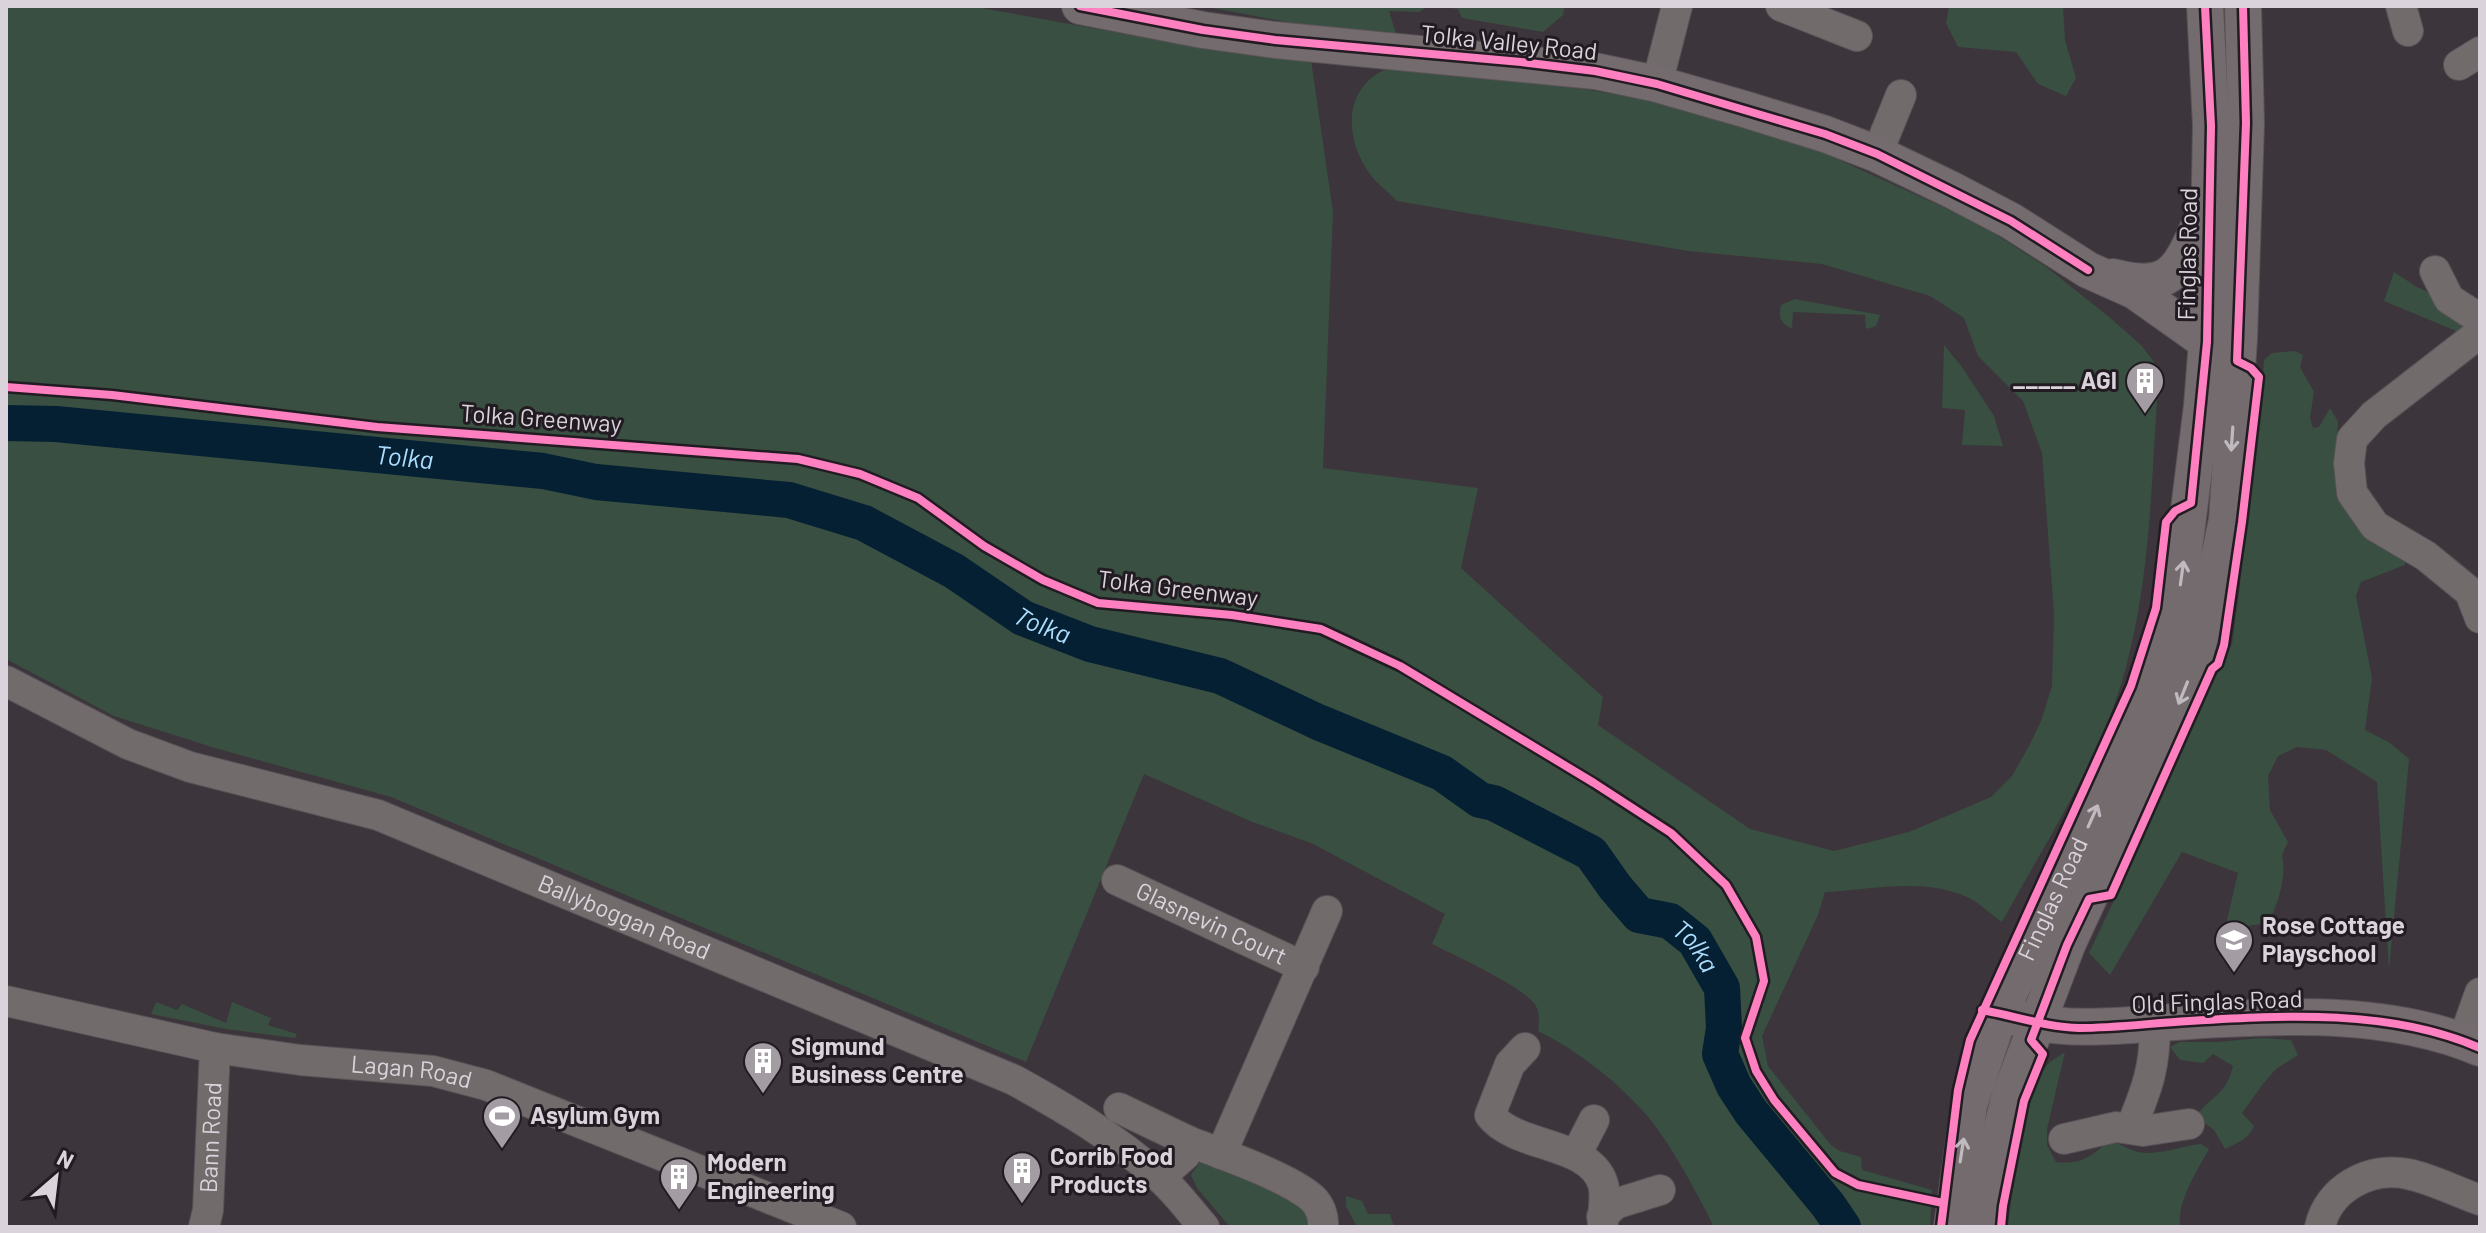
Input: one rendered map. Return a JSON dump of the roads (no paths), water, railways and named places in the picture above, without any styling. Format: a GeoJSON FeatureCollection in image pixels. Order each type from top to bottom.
{"type":"FeatureCollection","features":[{"type":"Feature","properties":{"kind":"main road","name":"Finglas Road"},"geometry":{"type":"LineString","coordinates":[[1984,1227],[1996,1151],[2010,1095],[2067,945],[2187,685],[2227,520],[2223,341],[2209,206],[2211,126],[2205,6]]}},
{"type":"Feature","properties":{"kind":"main road","name":"Finglas Road"},"geometry":{"type":"LineString","coordinates":[[1952,1227],[1969,1105],[2000,1013],[2156,679],[2177,605],[2196,461],[2223,341],[2246,123],[2243,6]]}},
{"type":"Feature","properties":{"kind":"main road","name":"Tolka Valley Road"},"geometry":{"type":"LineString","coordinates":[[1102,8],[1203,30],[1260,38],[1521,62],[1595,71],[1657,84],[1825,134],[1877,154],[2011,221],[2088,270],[2135,291],[2175,317],[2223,341]]}},
{"type":"Feature","properties":{"kind":"main road"},"geometry":{"type":"LineString","coordinates":[[2088,270],[2135,283],[2172,274],[2180,266],[2209,206]]}},
{"type":"Feature","properties":{"kind":"main road","name":"Old Finglas Road"},"geometry":{"type":"LineString","coordinates":[[2000,1013],[2037,1024],[2078,1028],[2187,1021],[2352,1019],[2419,1028],[2472,1045]]}},
{"type":"Feature","properties":{"kind":"street"},"geometry":{"type":"LineString","coordinates":[[1657,84],[1677,6]]}},
{"type":"Feature","properties":{"kind":"street"},"geometry":{"type":"LineString","coordinates":[[1781,6],[1857,36]]}},
{"type":"Feature","properties":{"kind":"street"},"geometry":{"type":"LineString","coordinates":[[1877,154],[1901,95]]}},
{"type":"Feature","properties":{"kind":"street"},"geometry":{"type":"LineString","coordinates":[[2435,271],[2449,299],[2460,336],[2352,439],[2349,463],[2352,493],[2375,526],[2426,556],[2477,598]]}},
{"type":"Feature","properties":{"kind":"street","name":"Ballyboggan Road"},"geometry":{"type":"LineString","coordinates":[[6,681],[128,744],[190,767],[378,815],[999,1074],[1085,1119],[1160,1177],[1204,1227]]}},
{"type":"Feature","properties":{"kind":"street","name":"Glasnevin Court"},"geometry":{"type":"LineString","coordinates":[[1117,880],[1304,967]]}},
{"type":"Feature","properties":{"kind":"street","name":"Glasnevin Court"},"geometry":{"type":"LineString","coordinates":[[1221,1154],[1327,911]]}},
{"type":"Feature","properties":{"kind":"street"},"geometry":{"type":"LineString","coordinates":[[2472,1045],[2480,993]]}},
{"type":"Feature","properties":{"kind":"street","name":"Lagan Road"},"geometry":{"type":"LineString","coordinates":[[6,1001],[215,1048],[433,1071],[486,1085],[841,1227]]}},
{"type":"Feature","properties":{"kind":"street"},"geometry":{"type":"LineString","coordinates":[[2131,1128],[2155,1057],[2155,1025]]}},
{"type":"Feature","properties":{"kind":"street","name":"Bann Road"},"geometry":{"type":"LineString","coordinates":[[204,1227],[208,1210],[215,1048]]}},
{"type":"Feature","properties":{"kind":"street"},"geometry":{"type":"LineString","coordinates":[[1525,1048],[1510,1064],[1490,1115],[1499,1128],[1576,1155],[1599,1172],[1605,1188],[1603,1222]]}},
{"type":"Feature","properties":{"kind":"street"},"geometry":{"type":"LineString","coordinates":[[1119,1108],[1284,1182],[1314,1200],[1324,1219],[1323,1227]]}},
{"type":"Feature","properties":{"kind":"street"},"geometry":{"type":"LineString","coordinates":[[1576,1155],[1594,1120]]}},
{"type":"Feature","properties":{"kind":"street"},"geometry":{"type":"LineString","coordinates":[[2064,1139],[2116,1127],[2143,1131],[2189,1124]]}},
{"type":"Feature","properties":{"kind":"street"},"geometry":{"type":"LineString","coordinates":[[1160,1177],[1185,1155],[1190,1142]]}},
{"type":"Feature","properties":{"kind":"street"},"geometry":{"type":"LineString","coordinates":[[2320,1227],[2323,1210],[2340,1190],[2362,1177],[2407,1174],[2480,1200]]}},
{"type":"Feature","properties":{"kind":"street"},"geometry":{"type":"LineString","coordinates":[[1603,1222],[1615,1204],[1660,1190]]}},
{"type":"Feature","properties":{"kind":"waterway","name":"Tolka"},"geometry":{"type":"LineString","coordinates":[[6,423],[56,424],[543,471],[596,482],[789,500],[864,523],[954,571],[1023,618],[1090,644],[1220,676],[1318,722],[1442,773],[1480,800],[1494,803],[1591,853],[1639,915],[1670,921],[1695,941],[1722,988],[1724,1028],[1720,1054],[1734,1086],[1751,1112],[1843,1227]]}},
{"type":"Feature","properties":{"kind":"place","name":"_____ AGI"},"geometry":{"type":"Point","coordinates":[2145,415]}},
{"type":"Feature","properties":{"kind":"place","name":"Rose Cottage Playschool"},"geometry":{"type":"Point","coordinates":[2234,974]}},
{"type":"Feature","properties":{"kind":"place","name":"Sigmund Business Centre"},"geometry":{"type":"Point","coordinates":[763,1095]}},
{"type":"Feature","properties":{"kind":"place","name":"Asylum Gym"},"geometry":{"type":"Point","coordinates":[502,1150]}},
{"type":"Feature","properties":{"kind":"place","name":"Corrib Food Products"},"geometry":{"type":"Point","coordinates":[1022,1205]}},
{"type":"Feature","properties":{"kind":"place","name":"Modern Engineering"},"geometry":{"type":"Point","coordinates":[679,1211]}}]}
